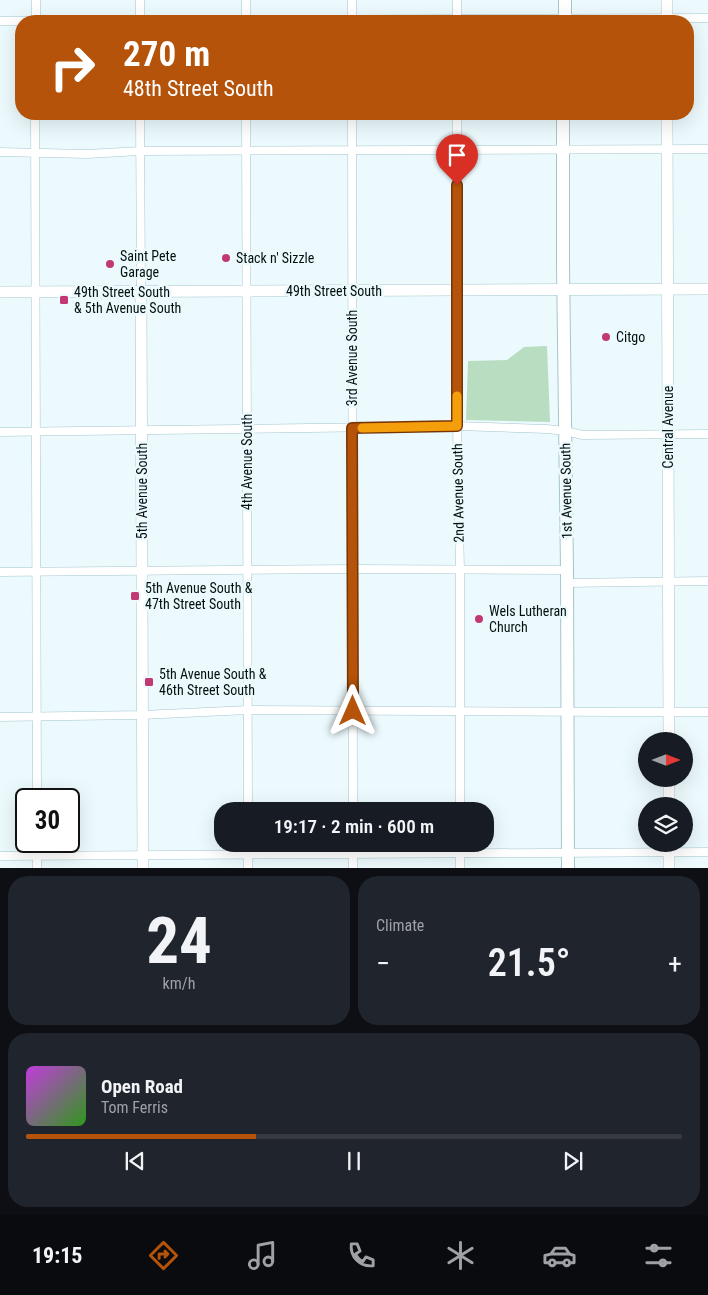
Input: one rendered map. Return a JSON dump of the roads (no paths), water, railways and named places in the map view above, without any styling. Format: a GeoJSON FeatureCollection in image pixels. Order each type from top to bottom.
{"type":"FeatureCollection","features":[{"type":"Feature","properties":{"kind":"main road"},"geometry":{"type":"LineString","coordinates":[[565,0],[565,15]]}},
{"type":"Feature","properties":{"kind":"main road"},"geometry":{"type":"LineString","coordinates":[[666,0],[667,15]]}},
{"type":"Feature","properties":{"kind":"main road","name":"1st Avenue South"},"geometry":{"type":"LineString","coordinates":[[563,120],[568,868]]}},
{"type":"Feature","properties":{"kind":"main road","name":"Central Avenue"},"geometry":{"type":"LineString","coordinates":[[667,120],[669,732]]}},
{"type":"Feature","properties":{"kind":"main road","name":"49th Street South"},"geometry":{"type":"LineString","coordinates":[[0,292],[708,289]]}},
{"type":"Feature","properties":{"kind":"main road","name":"5th Avenue South"},"geometry":{"type":"LineString","coordinates":[[141,292],[143,868]]}},
{"type":"Feature","properties":{"kind":"main road"},"geometry":{"type":"LineString","coordinates":[[669,852],[669,868]]}},
{"type":"Feature","properties":{"kind":"street"},"geometry":{"type":"LineString","coordinates":[[36,0],[36,15]]}},
{"type":"Feature","properties":{"kind":"street"},"geometry":{"type":"LineString","coordinates":[[140,0],[140,15]]}},
{"type":"Feature","properties":{"kind":"street"},"geometry":{"type":"LineString","coordinates":[[246,0],[246,15]]}},
{"type":"Feature","properties":{"kind":"street"},"geometry":{"type":"LineString","coordinates":[[352,0],[352,15]]}},
{"type":"Feature","properties":{"kind":"street"},"geometry":{"type":"LineString","coordinates":[[458,0],[458,15]]}},
{"type":"Feature","properties":{"kind":"street"},"geometry":{"type":"LineString","coordinates":[[694,18],[708,18]]}},
{"type":"Feature","properties":{"kind":"street"},"geometry":{"type":"LineString","coordinates":[[0,21],[15,21]]}},
{"type":"Feature","properties":{"kind":"street"},"geometry":{"type":"LineString","coordinates":[[35,120],[37,788]]}},
{"type":"Feature","properties":{"kind":"street","name":"5th Avenue South"},"geometry":{"type":"LineString","coordinates":[[140,120],[141,292]]}},
{"type":"Feature","properties":{"kind":"street","name":"4th Avenue South"},"geometry":{"type":"LineString","coordinates":[[246,120],[248,802]]}},
{"type":"Feature","properties":{"kind":"street","name":"3rd Avenue South"},"geometry":{"type":"LineString","coordinates":[[352,120],[353,802]]}},
{"type":"Feature","properties":{"kind":"street","name":"2nd Avenue South"},"geometry":{"type":"LineString","coordinates":[[458,120],[457,426],[460,570],[460,802]]}},
{"type":"Feature","properties":{"kind":"street"},"geometry":{"type":"LineString","coordinates":[[0,152],[87,154],[140,151],[708,149]]}},
{"type":"Feature","properties":{"kind":"street"},"geometry":{"type":"LineString","coordinates":[[0,432],[457,426],[538,429],[565,431],[583,435],[708,434]]}},
{"type":"Feature","properties":{"kind":"street"},"geometry":{"type":"LineString","coordinates":[[0,572],[460,570],[669,581],[708,581]]}},
{"type":"Feature","properties":{"kind":"street"},"geometry":{"type":"LineString","coordinates":[[0,717],[248,710],[708,712]]}},
{"type":"Feature","properties":{"kind":"street"},"geometry":{"type":"LineString","coordinates":[[0,856],[568,853],[638,850]]}},
{"type":"Feature","properties":{"kind":"street"},"geometry":{"type":"LineString","coordinates":[[693,850],[708,852]]}},
{"type":"Feature","properties":{"kind":"street"},"geometry":{"type":"LineString","coordinates":[[460,853],[460,868]]}},
{"type":"Feature","properties":{"kind":"street"},"geometry":{"type":"LineString","coordinates":[[353,854],[353,868]]}},
{"type":"Feature","properties":{"kind":"street"},"geometry":{"type":"LineString","coordinates":[[248,855],[248,868]]}},
{"type":"Feature","properties":{"kind":"street"},"geometry":{"type":"LineString","coordinates":[[37,856],[37,868]]}},
{"type":"Feature","properties":{"kind":"place","name":"Stack n' Sizzle"},"geometry":{"type":"Point","coordinates":[226,258]}},
{"type":"Feature","properties":{"kind":"place","name":"Saint Pete Garage"},"geometry":{"type":"Point","coordinates":[110,264]}},
{"type":"Feature","properties":{"kind":"place","name":"49th Street South & 5th Avenue South"},"geometry":{"type":"Point","coordinates":[64,300]}},
{"type":"Feature","properties":{"kind":"place","name":"Citgo"},"geometry":{"type":"Point","coordinates":[606,337]}},
{"type":"Feature","properties":{"kind":"place","name":"5th Avenue South & 47th Street South"},"geometry":{"type":"Point","coordinates":[135,596]}},
{"type":"Feature","properties":{"kind":"place","name":"Wels Lutheran Church"},"geometry":{"type":"Point","coordinates":[479,619]}},
{"type":"Feature","properties":{"kind":"place","name":"5th Avenue South & 46th Street South"},"geometry":{"type":"Point","coordinates":[149,682]}}]}
